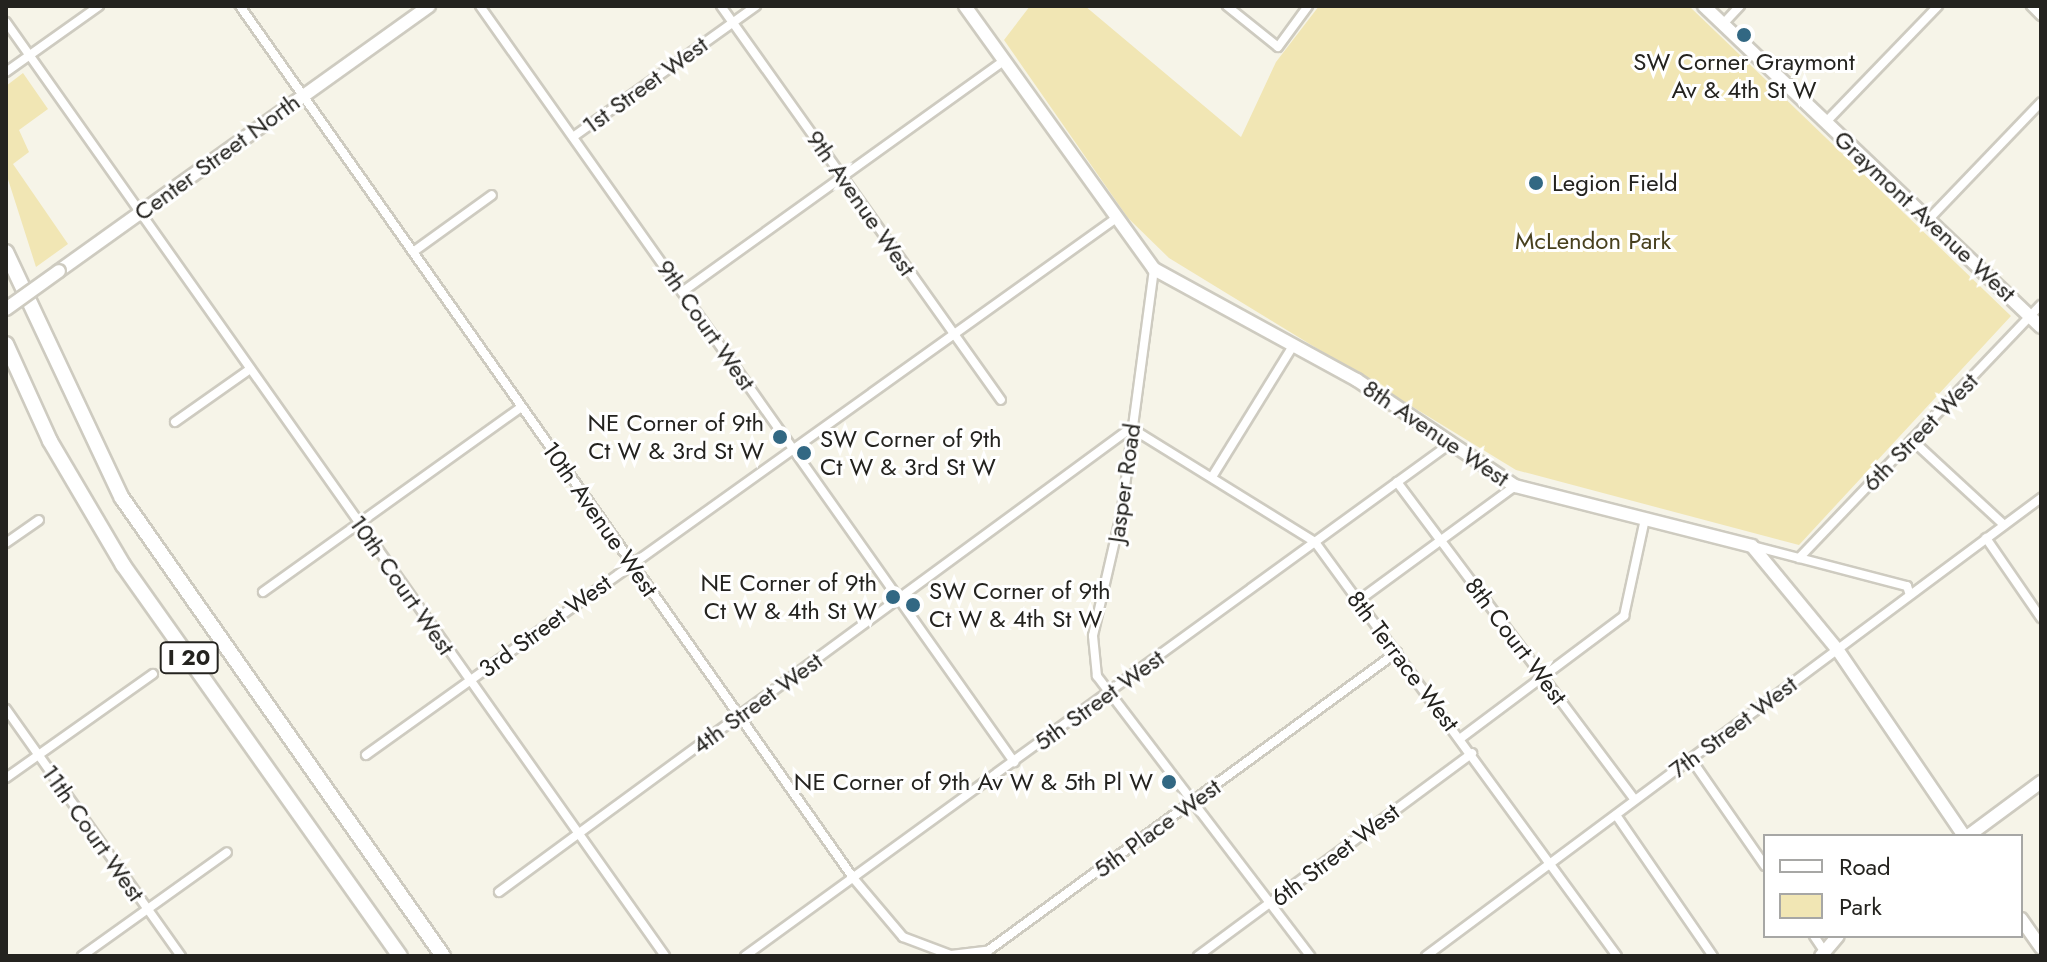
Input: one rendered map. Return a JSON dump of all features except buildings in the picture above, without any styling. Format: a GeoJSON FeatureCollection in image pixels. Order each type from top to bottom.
{"type":"FeatureCollection","features":[{"type":"Feature","properties":{"kind":"highway"},"geometry":{"type":"LineString","coordinates":[[6,238],[15,271]]}},
{"type":"Feature","properties":{"kind":"highway","name":"I 20"},"geometry":{"type":"LineString","coordinates":[[6,252],[122,498],[443,956]]}},
{"type":"Feature","properties":{"kind":"highway","name":"I 20"},"geometry":{"type":"LineString","coordinates":[[6,344],[50,441],[123,565],[400,956]]}},
{"type":"Feature","properties":{"kind":"main road","name":"Center Street North"},"geometry":{"type":"LineString","coordinates":[[6,309],[429,6]]}},
{"type":"Feature","properties":{"kind":"main road","name":"8th Avenue West"},"geometry":{"type":"LineString","coordinates":[[965,6],[1115,219],[1154,269],[1294,344],[1515,486],[1752,546]]}},
{"type":"Feature","properties":{"kind":"main road","name":"Graymont Avenue West"},"geometry":{"type":"LineString","coordinates":[[1704,6],[2041,327]]}},
{"type":"Feature","properties":{"kind":"main road"},"geometry":{"type":"LineString","coordinates":[[1752,546],[1837,649],[1965,834]]}},
{"type":"Feature","properties":{"kind":"main road"},"geometry":{"type":"LineString","coordinates":[[1969,834],[2041,782]]}},
{"type":"Feature","properties":{"kind":"main road"},"geometry":{"type":"LineString","coordinates":[[2023,922],[2041,948]]}},
{"type":"Feature","properties":{"kind":"main road"},"geometry":{"type":"LineString","coordinates":[[1822,953],[1836,938]]}},
{"type":"Feature","properties":{"kind":"street"},"geometry":{"type":"LineString","coordinates":[[6,72],[99,6]]}},
{"type":"Feature","properties":{"kind":"street","name":"10th Avenue West"},"geometry":{"type":"LineString","coordinates":[[240,6],[854,879],[903,937]]}},
{"type":"Feature","properties":{"kind":"street","name":"9th Court West"},"geometry":{"type":"LineString","coordinates":[[480,6],[1014,762]]}},
{"type":"Feature","properties":{"kind":"street","name":"9th Avenue West"},"geometry":{"type":"LineString","coordinates":[[721,6],[1001,400]]}},
{"type":"Feature","properties":{"kind":"street","name":"1st Street West"},"geometry":{"type":"LineString","coordinates":[[573,137],[756,6]]}},
{"type":"Feature","properties":{"kind":"street"},"geometry":{"type":"LineString","coordinates":[[1227,6],[1278,47],[1308,6]]}},
{"type":"Feature","properties":{"kind":"street"},"geometry":{"type":"LineString","coordinates":[[1723,24],[1740,6]]}},
{"type":"Feature","properties":{"kind":"street"},"geometry":{"type":"LineString","coordinates":[[1826,122],[1938,6]]}},
{"type":"Feature","properties":{"kind":"street"},"geometry":{"type":"LineString","coordinates":[[2031,6],[2041,16]]}},
{"type":"Feature","properties":{"kind":"street","name":"10th Court West"},"geometry":{"type":"LineString","coordinates":[[6,22],[665,956]]}},
{"type":"Feature","properties":{"kind":"street"},"geometry":{"type":"LineString","coordinates":[[682,292],[1004,61]]}},
{"type":"Feature","properties":{"kind":"street"},"geometry":{"type":"LineString","coordinates":[[1928,220],[2041,102]]}},
{"type":"Feature","properties":{"kind":"street"},"geometry":{"type":"LineString","coordinates":[[413,252],[492,195]]}},
{"type":"Feature","properties":{"kind":"street","name":"3rd Street West"},"geometry":{"type":"LineString","coordinates":[[366,755],[1115,219]]}},
{"type":"Feature","properties":{"kind":"street","name":"Jasper Road"},"geometry":{"type":"LineString","coordinates":[[1106,694],[1093,636],[1122,510],[1154,269]]}},
{"type":"Feature","properties":{"kind":"street","name":"6th Street West"},"geometry":{"type":"LineString","coordinates":[[1799,558],[2041,305]]}},
{"type":"Feature","properties":{"kind":"street"},"geometry":{"type":"LineString","coordinates":[[1212,477],[1294,344]]}},
{"type":"Feature","properties":{"kind":"street"},"geometry":{"type":"LineString","coordinates":[[175,422],[250,369]]}},
{"type":"Feature","properties":{"kind":"street"},"geometry":{"type":"LineString","coordinates":[[263,592],[521,407]]}},
{"type":"Feature","properties":{"kind":"street","name":"8th Terrace West"},"geometry":{"type":"LineString","coordinates":[[1131,428],[1315,542],[1553,861],[1617,956]]}},
{"type":"Feature","properties":{"kind":"street","name":"4th Street West"},"geometry":{"type":"LineString","coordinates":[[499,892],[1131,428]]}},
{"type":"Feature","properties":{"kind":"street"},"geometry":{"type":"LineString","coordinates":[[1912,440],[2004,525]]}},
{"type":"Feature","properties":{"kind":"street","name":"5th Street West"},"geometry":{"type":"LineString","coordinates":[[745,956],[1451,443]]}},
{"type":"Feature","properties":{"kind":"street","name":"8th Court West"},"geometry":{"type":"LineString","coordinates":[[1397,482],[1635,800]]}},
{"type":"Feature","properties":{"kind":"street"},"geometry":{"type":"LineString","coordinates":[[1358,601],[1515,486]]}},
{"type":"Feature","properties":{"kind":"street","name":"7th Street West"},"geometry":{"type":"LineString","coordinates":[[1426,956],[2041,498]]}},
{"type":"Feature","properties":{"kind":"street"},"geometry":{"type":"LineString","coordinates":[[1461,738],[1624,616],[1645,519]]}},
{"type":"Feature","properties":{"kind":"street"},"geometry":{"type":"LineString","coordinates":[[6,543],[39,520]]}},
{"type":"Feature","properties":{"kind":"street"},"geometry":{"type":"LineString","coordinates":[[1986,538],[2041,618]]}},
{"type":"Feature","properties":{"kind":"street"},"geometry":{"type":"LineString","coordinates":[[1752,546],[1907,586],[1910,595]]}},
{"type":"Feature","properties":{"kind":"street","name":"5th Place West"},"geometry":{"type":"LineString","coordinates":[[903,937],[951,955],[989,950],[1397,652]]}},
{"type":"Feature","properties":{"kind":"street"},"geometry":{"type":"LineString","coordinates":[[6,778],[153,674]]}},
{"type":"Feature","properties":{"kind":"street"},"geometry":{"type":"LineString","coordinates":[[1106,694],[1310,956]]}},
{"type":"Feature","properties":{"kind":"street","name":"11th Court West"},"geometry":{"type":"LineString","coordinates":[[6,709],[181,956]]}},
{"type":"Feature","properties":{"kind":"street","name":"6th Street West"},"geometry":{"type":"LineString","coordinates":[[1198,956],[1472,753]]}},
{"type":"Feature","properties":{"kind":"street"},"geometry":{"type":"LineString","coordinates":[[1691,759],[1763,863]]}},
{"type":"Feature","properties":{"kind":"street"},"geometry":{"type":"LineString","coordinates":[[1616,815],[1713,956]]}},
{"type":"Feature","properties":{"kind":"street"},"geometry":{"type":"LineString","coordinates":[[82,956],[227,852]]}},
{"type":"Feature","properties":{"kind":"green space","name":"McLendon Park"},"geometry":{"type":"Polygon","coordinates":[[[1030,6],[1085,6],[1241,137],[1276,62],[1319,6],[1689,6],[2011,316],[1799,545],[1516,470],[1169,258],[1128,218],[1004,40],[1030,6]]]}},
{"type":"Feature","properties":{"kind":"green space"},"geometry":{"type":"Polygon","coordinates":[[[23,73],[48,109],[19,130],[29,152],[13,164],[68,244],[36,267],[6,173],[6,86],[23,73]]]}},
{"type":"Feature","properties":{"kind":"place","name":"SW Corner Graymont Av & 4th St W"},"geometry":{"type":"Point","coordinates":[1744,35]}},
{"type":"Feature","properties":{"kind":"place","name":"Legion Field"},"geometry":{"type":"Point","coordinates":[1536,183]}},
{"type":"Feature","properties":{"kind":"place","name":"NE Corner of 9th Ct W & 3rd St W"},"geometry":{"type":"Point","coordinates":[780,437]}},
{"type":"Feature","properties":{"kind":"place","name":"SW Corner of 9th Ct W & 3rd St W"},"geometry":{"type":"Point","coordinates":[804,453]}},
{"type":"Feature","properties":{"kind":"place","name":"NE Corner of 9th Ct W & 4th St W"},"geometry":{"type":"Point","coordinates":[893,597]}},
{"type":"Feature","properties":{"kind":"place","name":"SW Corner of 9th Ct W & 4th St W"},"geometry":{"type":"Point","coordinates":[913,605]}},
{"type":"Feature","properties":{"kind":"place","name":"NE Corner of 9th Av W & 5th Pl W"},"geometry":{"type":"Point","coordinates":[1169,782]}}]}
